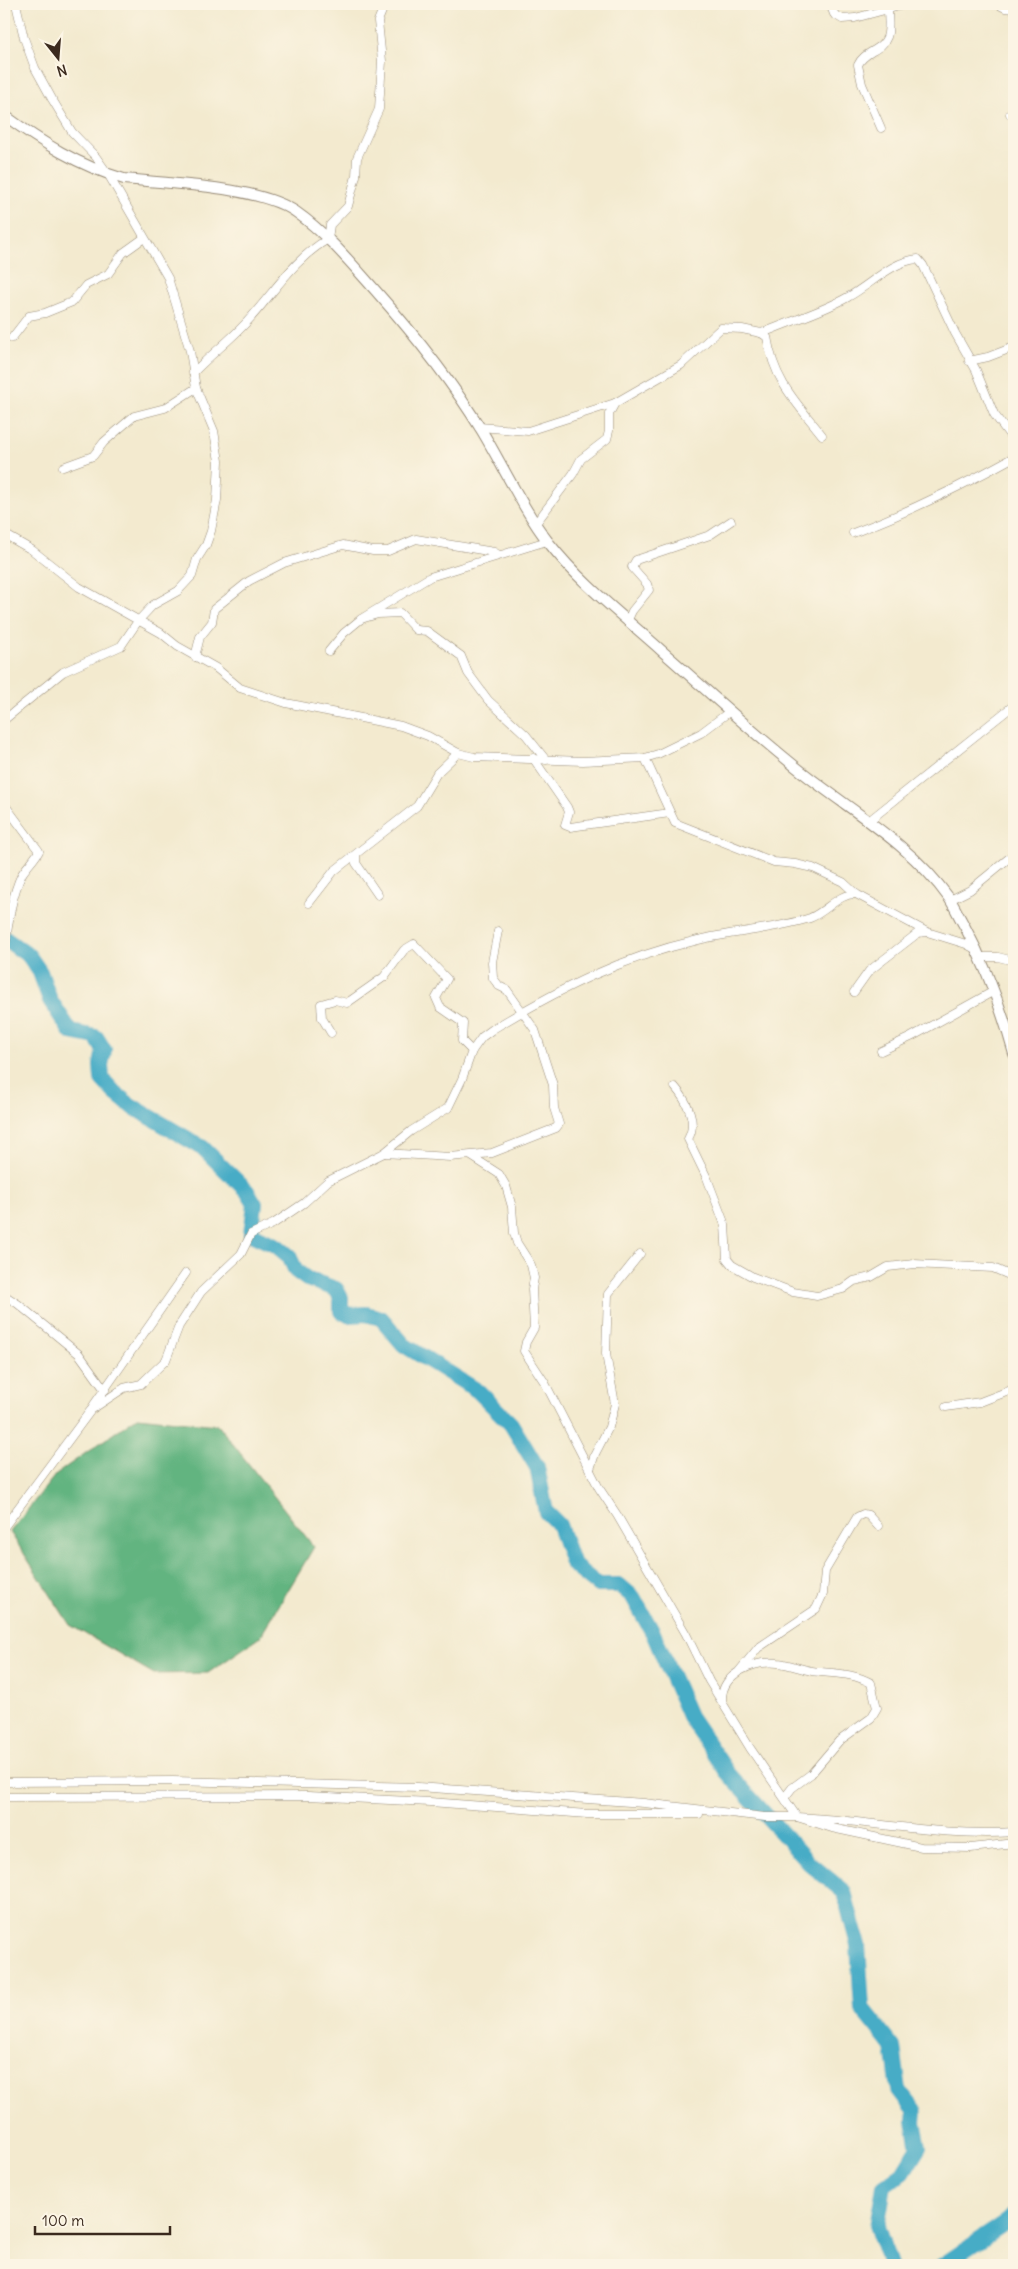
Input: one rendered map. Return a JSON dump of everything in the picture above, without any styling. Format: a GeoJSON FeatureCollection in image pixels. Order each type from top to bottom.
{"type":"FeatureCollection","features":[{"type":"Feature","properties":{"kind":"street"},"geometry":{"type":"LineString","coordinates":[[4,720],[63,672],[121,646],[138,620],[153,605],[178,591],[192,576],[197,558],[206,545],[211,531],[217,500],[219,461],[214,431],[196,388],[190,350],[168,278],[108,174],[96,157],[72,132],[44,84],[24,38],[16,4]]}},
{"type":"Feature","properties":{"kind":"street"},"geometry":{"type":"LineString","coordinates":[[328,239],[330,225],[348,206],[356,176],[357,158],[379,109],[382,61],[378,21],[385,4]]}},
{"type":"Feature","properties":{"kind":"street"},"geometry":{"type":"LineString","coordinates":[[830,4],[834,14],[842,19],[856,18],[907,4]]}},
{"type":"Feature","properties":{"kind":"street"},"geometry":{"type":"LineString","coordinates":[[996,4],[1014,9]]}},
{"type":"Feature","properties":{"kind":"street"},"geometry":{"type":"LineString","coordinates":[[881,128],[862,84],[858,65],[865,55],[886,40],[888,9]]}},
{"type":"Feature","properties":{"kind":"street"},"geometry":{"type":"LineString","coordinates":[[4,115],[40,142],[108,174],[124,179],[263,197],[292,210],[328,239],[408,328],[479,427],[547,541],[584,582],[729,712],[811,778],[870,820],[908,852],[950,900],[979,954],[994,990],[1014,1054]]}},
{"type":"Feature","properties":{"kind":"street"},"geometry":{"type":"LineString","coordinates":[[12,338],[30,316],[45,313],[72,302],[86,285],[108,274],[123,253],[144,238]]}},
{"type":"Feature","properties":{"kind":"street"},"geometry":{"type":"LineString","coordinates":[[193,373],[244,325],[313,248],[328,239]]}},
{"type":"Feature","properties":{"kind":"street"},"geometry":{"type":"LineString","coordinates":[[761,333],[836,303],[896,266],[918,259],[923,265],[969,361],[976,370],[994,414],[1014,441]]}},
{"type":"Feature","properties":{"kind":"street"},"geometry":{"type":"LineString","coordinates":[[479,427],[528,431],[615,403],[670,373],[721,328],[742,328],[761,333],[767,337],[770,357],[781,382],[822,435]]}},
{"type":"Feature","properties":{"kind":"street"},"geometry":{"type":"LineString","coordinates":[[969,361],[988,357],[1014,347]]}},
{"type":"Feature","properties":{"kind":"street"},"geometry":{"type":"LineString","coordinates":[[63,467],[93,456],[104,442],[134,416],[165,408],[196,388]]}},
{"type":"Feature","properties":{"kind":"street"},"geometry":{"type":"LineString","coordinates":[[536,523],[573,474],[581,458],[607,439],[609,414],[615,403]]}},
{"type":"Feature","properties":{"kind":"street"},"geometry":{"type":"LineString","coordinates":[[853,533],[903,514],[963,486],[1014,457]]}},
{"type":"Feature","properties":{"kind":"street"},"geometry":{"type":"LineString","coordinates":[[628,620],[632,611],[649,590],[648,584],[632,567],[636,560],[710,535],[731,520]]}},
{"type":"Feature","properties":{"kind":"street"},"geometry":{"type":"LineString","coordinates":[[4,534],[32,550],[78,587],[161,633],[195,657],[216,668],[240,688],[286,703],[401,726],[428,736],[458,752],[474,756],[583,761],[645,758],[658,754],[701,733],[729,712]]}},
{"type":"Feature","properties":{"kind":"street"},"geometry":{"type":"LineString","coordinates":[[195,657],[200,637],[212,622],[214,609],[249,580],[284,563],[343,544],[373,551],[388,551],[416,539],[494,552],[499,555]]}},
{"type":"Feature","properties":{"kind":"street"},"geometry":{"type":"LineString","coordinates":[[329,651],[344,633],[361,619],[430,577],[547,541]]}},
{"type":"Feature","properties":{"kind":"street"},"geometry":{"type":"LineString","coordinates":[[361,619],[378,614],[400,614],[416,630],[427,631],[461,656],[468,673],[488,700],[526,735],[546,760]]}},
{"type":"Feature","properties":{"kind":"street"},"geometry":{"type":"LineString","coordinates":[[870,820],[1014,705]]}},
{"type":"Feature","properties":{"kind":"street"},"geometry":{"type":"LineString","coordinates":[[309,903],[334,871],[417,806],[437,773],[458,752]]}},
{"type":"Feature","properties":{"kind":"street"},"geometry":{"type":"LineString","coordinates":[[533,758],[567,806],[569,812],[565,825],[570,827],[670,813]]}},
{"type":"Feature","properties":{"kind":"street"},"geometry":{"type":"LineString","coordinates":[[645,758],[675,823],[693,832],[774,862],[813,868],[843,882],[856,894],[927,932],[966,944],[979,954],[1014,962]]}},
{"type":"Feature","properties":{"kind":"street"},"geometry":{"type":"LineString","coordinates":[[4,804],[39,851],[22,874],[12,903],[4,944]]}},
{"type":"Feature","properties":{"kind":"street"},"geometry":{"type":"LineString","coordinates":[[950,900],[970,890],[1014,854]]}},
{"type":"Feature","properties":{"kind":"street"},"geometry":{"type":"LineString","coordinates":[[356,855],[356,863],[378,895]]}},
{"type":"Feature","properties":{"kind":"street"},"geometry":{"type":"LineString","coordinates":[[90,1410],[124,1388],[141,1384],[166,1360],[179,1326],[201,1292],[241,1254],[251,1234],[273,1224],[304,1204],[328,1181],[384,1152],[411,1131],[448,1108],[472,1051],[482,1037],[523,1011],[619,962],[699,940],[772,928],[812,917],[850,893],[856,894]]}},
{"type":"Feature","properties":{"kind":"street"},"geometry":{"type":"LineString","coordinates":[[384,1152],[450,1157],[471,1156],[505,1149],[556,1128],[559,1124],[554,1108],[553,1085],[535,1030],[507,990],[499,986],[492,978],[492,962],[498,931]]}},
{"type":"Feature","properties":{"kind":"street"},"geometry":{"type":"LineString","coordinates":[[854,992],[869,971],[918,933],[927,932]]}},
{"type":"Feature","properties":{"kind":"street"},"geometry":{"type":"LineString","coordinates":[[331,1033],[322,1018],[321,1004],[335,1000],[347,1003],[384,977],[404,950],[414,944],[447,979],[436,998],[440,1007],[463,1023],[462,1041],[472,1051]]}},
{"type":"Feature","properties":{"kind":"street"},"geometry":{"type":"LineString","coordinates":[[881,1051],[911,1037],[994,990]]}},
{"type":"Feature","properties":{"kind":"street"},"geometry":{"type":"LineString","coordinates":[[675,1087],[684,1098],[692,1120],[692,1131],[688,1139],[707,1178],[725,1224],[727,1258],[732,1265],[753,1277],[792,1292],[817,1296],[843,1289],[854,1281],[871,1276],[888,1267],[914,1264],[992,1268],[1014,1277]]}},
{"type":"Feature","properties":{"kind":"street"},"geometry":{"type":"LineString","coordinates":[[471,1156],[499,1174],[506,1186],[512,1207],[517,1243],[531,1265],[534,1278],[532,1289],[534,1328],[526,1342],[524,1351],[545,1383],[590,1469],[686,1634],[709,1681],[750,1748],[797,1817],[832,1828],[921,1847],[971,1848],[1014,1843]]}},
{"type":"Feature","properties":{"kind":"street"},"geometry":{"type":"LineString","coordinates":[[590,1469],[595,1454],[609,1427],[615,1404],[606,1354],[608,1294],[640,1254]]}},
{"type":"Feature","properties":{"kind":"street"},"geometry":{"type":"LineString","coordinates":[[4,1527],[90,1410],[142,1333],[186,1273]]}},
{"type":"Feature","properties":{"kind":"street"},"geometry":{"type":"LineString","coordinates":[[4,1295],[18,1304],[79,1354],[104,1390]]}},
{"type":"Feature","properties":{"kind":"street"},"geometry":{"type":"LineString","coordinates":[[946,1407],[964,1406],[980,1402],[1014,1389]]}},
{"type":"Feature","properties":{"kind":"street"},"geometry":{"type":"LineString","coordinates":[[722,1700],[722,1691],[726,1682],[737,1673],[758,1648],[816,1609],[823,1594],[824,1571],[857,1517],[863,1514],[868,1515],[878,1526]]}},
{"type":"Feature","properties":{"kind":"street"},"geometry":{"type":"LineString","coordinates":[[737,1673],[756,1665],[778,1663],[811,1671],[859,1676],[871,1683],[877,1708],[871,1718],[839,1741],[811,1774],[792,1788],[785,1797]]}},
{"type":"Feature","properties":{"kind":"street"},"geometry":{"type":"LineString","coordinates":[[4,1782],[173,1782],[418,1787],[635,1802],[741,1815]]}},
{"type":"Feature","properties":{"kind":"street"},"geometry":{"type":"LineString","coordinates":[[4,1797],[308,1796],[430,1802],[587,1814],[741,1815],[833,1818],[954,1832],[1014,1832]]}},
{"type":"Feature","properties":{"kind":"green space"},"geometry":{"type":"Polygon","coordinates":[[[137,1417],[218,1425],[314,1547],[260,1637],[208,1673],[154,1674],[70,1625],[10,1532],[56,1474],[137,1417]]]}},
{"type":"Feature","properties":{"kind":"waterway"},"geometry":{"type":"LineString","coordinates":[[4,938],[29,956],[40,972],[50,1000],[71,1032],[96,1037],[104,1050],[101,1065],[102,1079],[115,1093],[130,1105],[203,1148],[247,1191],[255,1204],[251,1234],[277,1246],[289,1256],[296,1271],[307,1279],[336,1289],[341,1298],[341,1311],[349,1315],[366,1314],[381,1318],[404,1345],[478,1391],[511,1424],[537,1467],[546,1512],[559,1525],[573,1565],[598,1585],[619,1585],[633,1597],[653,1633],[689,1716],[727,1772],[808,1862],[844,1892],[858,1945],[862,2008],[893,2047],[899,2090],[915,2111],[914,2122],[919,2147],[903,2173],[884,2186],[877,2227],[890,2265]]}},
{"type":"Feature","properties":{"kind":"waterway"},"geometry":{"type":"LineString","coordinates":[[943,2265],[1014,2217]]}}]}
